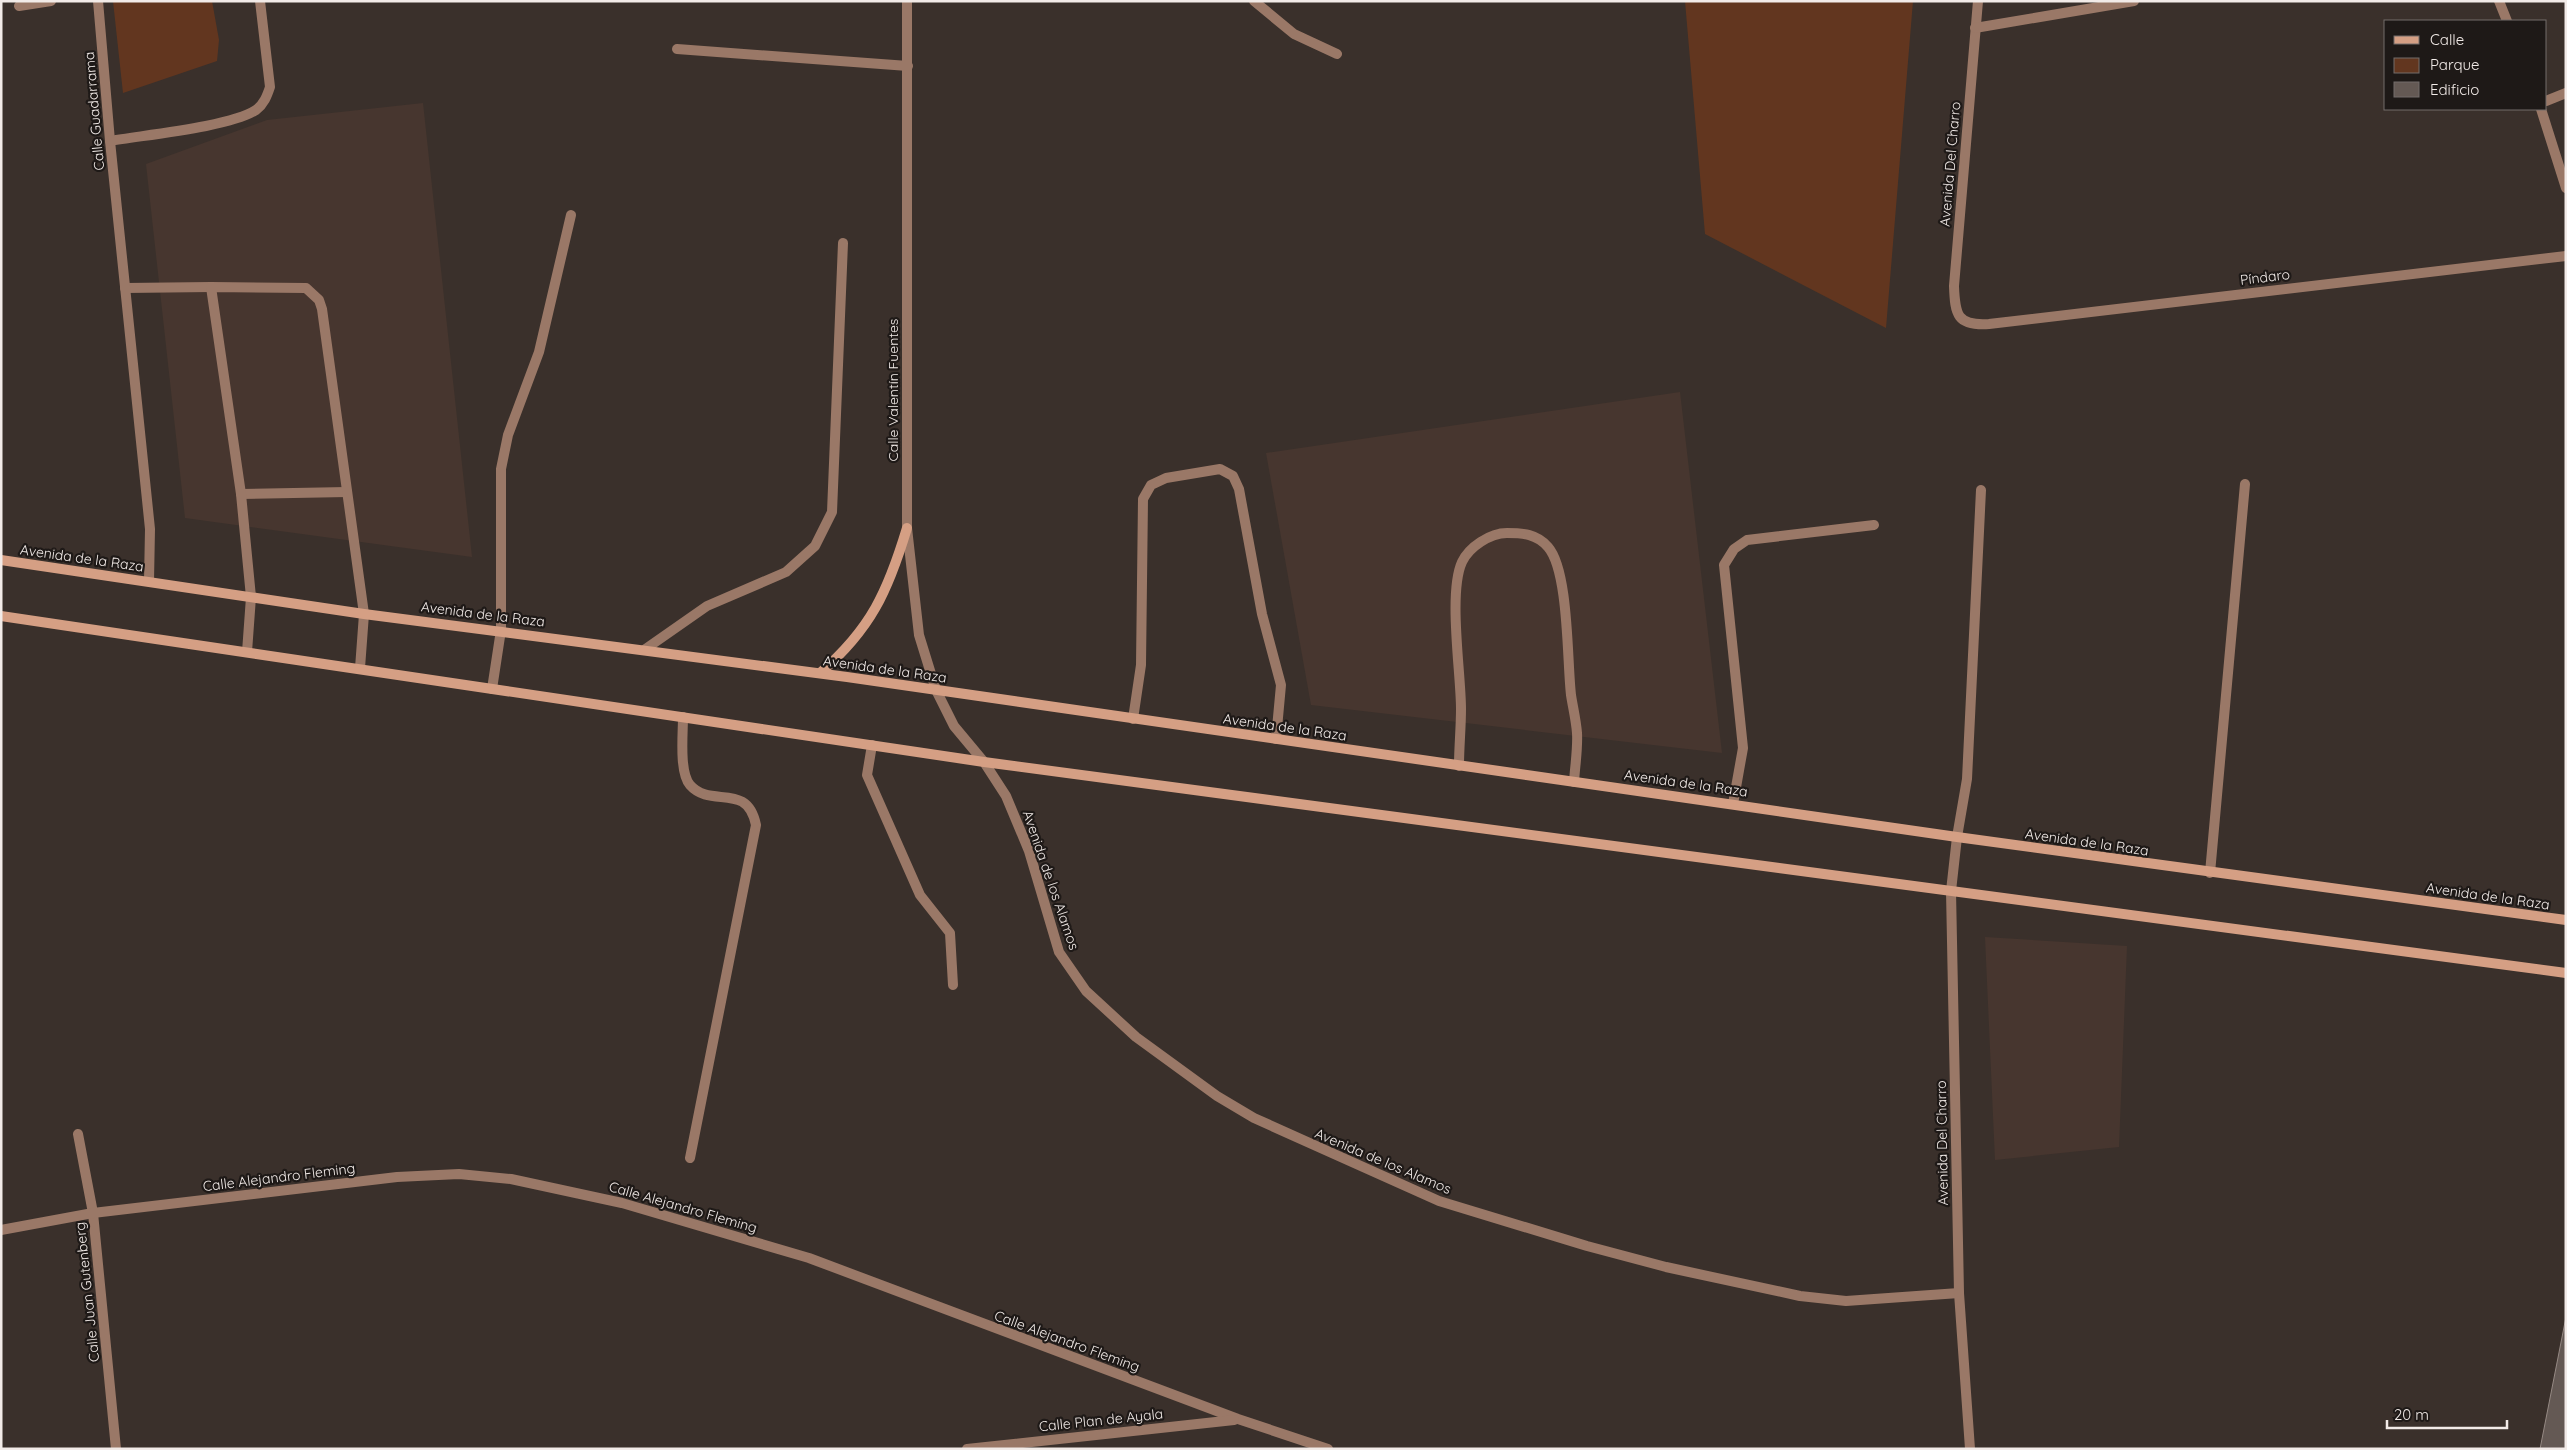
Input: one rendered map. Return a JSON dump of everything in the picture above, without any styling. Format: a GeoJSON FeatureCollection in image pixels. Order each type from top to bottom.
{"type":"FeatureCollection","features":[{"type":"Feature","properties":{"kind":"main road"},"geometry":{"type":"LineString","coordinates":[[820,673],[844,652],[864,628],[884,594],[907,528]]}},
{"type":"Feature","properties":{"kind":"main road","name":"Avenida de la Raza"},"geometry":{"type":"LineString","coordinates":[[1,560],[364,614],[501,630],[820,673],[2210,873],[2566,920]]}},
{"type":"Feature","properties":{"kind":"main road"},"geometry":{"type":"LineString","coordinates":[[1,616],[984,762],[2566,973]]}},
{"type":"Feature","properties":{"kind":"street"},"geometry":{"type":"LineString","coordinates":[[19,6],[51,1]]}},
{"type":"Feature","properties":{"kind":"street","name":"Calle Guadarrama"},"geometry":{"type":"LineString","coordinates":[[98,1],[110,141],[150,529],[149,581]]}},
{"type":"Feature","properties":{"kind":"street"},"geometry":{"type":"LineString","coordinates":[[110,141],[233,120],[256,110],[266,99],[270,88],[260,1]]}},
{"type":"Feature","properties":{"kind":"street","name":"Calle Valentín Fuentes"},"geometry":{"type":"LineString","coordinates":[[907,1],[907,528],[920,635],[936,690],[954,726],[984,762]]}},
{"type":"Feature","properties":{"kind":"street"},"geometry":{"type":"LineString","coordinates":[[1254,1],[1294,34],[1337,54]]}},
{"type":"Feature","properties":{"kind":"street","name":"Avenida Del Charro"},"geometry":{"type":"LineString","coordinates":[[1968,323],[1956,312],[1954,286],[1978,1]]}},
{"type":"Feature","properties":{"kind":"street"},"geometry":{"type":"LineString","coordinates":[[1975,28],[2134,1]]}},
{"type":"Feature","properties":{"kind":"street"},"geometry":{"type":"LineString","coordinates":[[2499,1],[2507,20]]}},
{"type":"Feature","properties":{"kind":"street"},"geometry":{"type":"LineString","coordinates":[[677,49],[908,66]]}},
{"type":"Feature","properties":{"kind":"street"},"geometry":{"type":"LineString","coordinates":[[2547,101],[2566,94]]}},
{"type":"Feature","properties":{"kind":"street"},"geometry":{"type":"LineString","coordinates":[[2541,110],[2566,188]]}},
{"type":"Feature","properties":{"kind":"street"},"geometry":{"type":"LineString","coordinates":[[492,689],[501,630],[501,469],[508,435],[540,352],[571,215]]}},
{"type":"Feature","properties":{"kind":"street"},"geometry":{"type":"LineString","coordinates":[[644,650],[707,606],[786,572],[815,546],[832,512],[843,242]]}},
{"type":"Feature","properties":{"kind":"street","name":"Píndaro"},"geometry":{"type":"LineString","coordinates":[[1968,323],[1988,324],[2566,256]]}},
{"type":"Feature","properties":{"kind":"street"},"geometry":{"type":"LineString","coordinates":[[211,287],[241,494],[251,597],[247,652]]}},
{"type":"Feature","properties":{"kind":"street"},"geometry":{"type":"LineString","coordinates":[[125,288],[306,288],[319,300],[364,614],[360,668]]}},
{"type":"Feature","properties":{"kind":"street"},"geometry":{"type":"LineString","coordinates":[[1133,719],[1141,665],[1143,499],[1151,485],[1166,478],[1220,469],[1233,476],[1239,489],[1262,614],[1281,685],[1276,739]]}},
{"type":"Feature","properties":{"kind":"street"},"geometry":{"type":"LineString","coordinates":[[2210,873],[2245,484]]}},
{"type":"Feature","properties":{"kind":"street","name":"Avenida Del Charro"},"geometry":{"type":"LineString","coordinates":[[1970,1449],[1959,1293],[1951,891],[1957,837],[1967,779],[1981,490]]}},
{"type":"Feature","properties":{"kind":"street"},"geometry":{"type":"LineString","coordinates":[[241,494],[347,492]]}},
{"type":"Feature","properties":{"kind":"street"},"geometry":{"type":"LineString","coordinates":[[1733,804],[1742,748],[1724,565],[1734,549],[1747,540],[1874,525]]}},
{"type":"Feature","properties":{"kind":"street"},"geometry":{"type":"LineString","coordinates":[[1458,766],[1461,709],[1456,615],[1457,579],[1462,562],[1474,547],[1498,533],[1518,533],[1536,536],[1552,554],[1558,569],[1577,733],[1574,782]]}},
{"type":"Feature","properties":{"kind":"street"},"geometry":{"type":"LineString","coordinates":[[683,717],[685,772],[690,785],[704,793],[741,800],[753,811],[756,826],[690,1158]]}},
{"type":"Feature","properties":{"kind":"street"},"geometry":{"type":"LineString","coordinates":[[872,745],[867,775],[920,895],[950,933],[953,985]]}},
{"type":"Feature","properties":{"kind":"street","name":"Avenida de los Alamos"},"geometry":{"type":"LineString","coordinates":[[984,762],[1006,796],[1029,851],[1059,952],[1086,991],[1136,1037],[1217,1096],[1254,1118],[1439,1201],[1587,1246],[1666,1267],[1800,1296],[1846,1301],[1959,1293]]}},
{"type":"Feature","properties":{"kind":"street","name":"Calle Juan Gutenberg"},"geometry":{"type":"LineString","coordinates":[[78,1134],[93,1213],[116,1449]]}},
{"type":"Feature","properties":{"kind":"street","name":"Calle Alejandro Fleming"},"geometry":{"type":"LineString","coordinates":[[1,1230],[93,1213],[397,1178],[459,1174],[511,1179],[622,1203],[809,1258],[1238,1419],[1328,1449]]}},
{"type":"Feature","properties":{"kind":"street","name":"Calle Plan de Ayala"},"geometry":{"type":"LineString","coordinates":[[967,1449],[1238,1419]]}},
{"type":"Feature","properties":{"kind":"shaded area"},"geometry":{"type":"Polygon","coordinates":[[[423,103],[472,557],[185,518],[146,164],[267,120],[423,103]]]}},
{"type":"Feature","properties":{"kind":"shaded area"},"geometry":{"type":"Polygon","coordinates":[[[1680,392],[1722,753],[1311,705],[1266,453],[1680,392]]]}},
{"type":"Feature","properties":{"kind":"shaded area"},"geometry":{"type":"Polygon","coordinates":[[[1985,937],[2127,946],[2119,1147],[1995,1160],[1985,937]]]}},
{"type":"Feature","properties":{"kind":"green space"},"geometry":{"type":"Polygon","coordinates":[[[113,1],[212,1],[219,40],[217,61],[123,93],[113,1]]]}},
{"type":"Feature","properties":{"kind":"green space"},"geometry":{"type":"Polygon","coordinates":[[[1685,1],[1913,1],[1886,328],[1705,234],[1685,1]]]}},
{"type":"Feature","properties":{"kind":"building"},"geometry":{"type":"Polygon","coordinates":[[[2566,1317],[2566,1449],[2540,1449],[2566,1317]]]}}]}
